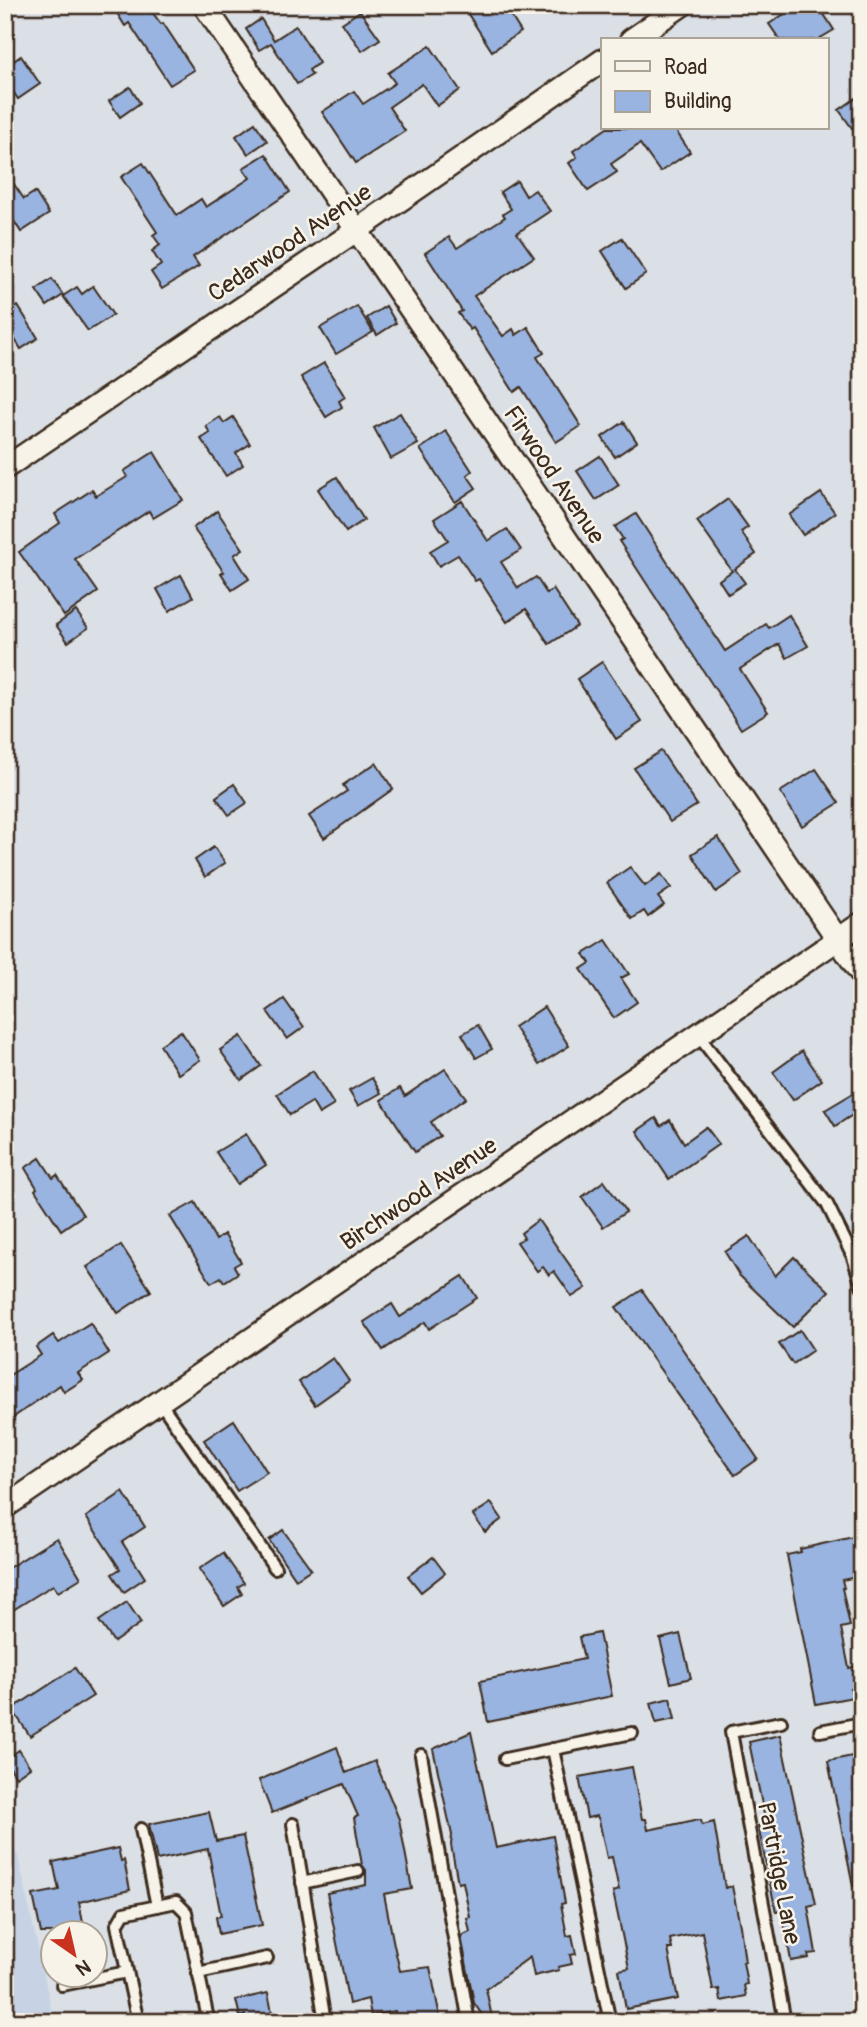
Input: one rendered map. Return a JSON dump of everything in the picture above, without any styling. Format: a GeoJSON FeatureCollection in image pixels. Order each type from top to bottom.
{"type":"FeatureCollection","features":[{"type":"Feature","properties":{"kind":"street","name":"Firwood Avenue"},"geometry":{"type":"LineString","coordinates":[[204,5],[862,975]]}},
{"type":"Feature","properties":{"kind":"street"},"geometry":{"type":"LineString","coordinates":[[634,38],[682,5]]}},
{"type":"Feature","properties":{"kind":"street","name":"Cedarwood Avenue"},"geometry":{"type":"LineString","coordinates":[[5,468],[601,61]]}},
{"type":"Feature","properties":{"kind":"street","name":"Birchwood Avenue"},"geometry":{"type":"LineString","coordinates":[[5,1507],[862,923]]}},
{"type":"Feature","properties":{"kind":"lane"},"geometry":{"type":"LineString","coordinates":[[698,1035],[827,1205],[853,1258],[862,1286]]}},
{"type":"Feature","properties":{"kind":"lane"},"geometry":{"type":"LineString","coordinates":[[160,1402],[275,1568]]}},
{"type":"Feature","properties":{"kind":"lane","name":"Partridge Lane"},"geometry":{"type":"LineString","coordinates":[[781,1722],[731,1732],[785,2022]]}},
{"type":"Feature","properties":{"kind":"lane"},"geometry":{"type":"LineString","coordinates":[[820,1731],[862,1723]]}},
{"type":"Feature","properties":{"kind":"lane"},"geometry":{"type":"LineString","coordinates":[[505,1759],[632,1733]]}},
{"type":"Feature","properties":{"kind":"lane"},"geometry":{"type":"LineString","coordinates":[[553,1749],[610,2022]]}},
{"type":"Feature","properties":{"kind":"lane"},"geometry":{"type":"LineString","coordinates":[[421,1755],[469,2022]]}},
{"type":"Feature","properties":{"kind":"lane"},"geometry":{"type":"LineString","coordinates":[[293,1824],[325,2022]]}},
{"type":"Feature","properties":{"kind":"lane"},"geometry":{"type":"LineString","coordinates":[[141,1829],[157,1906]]}},
{"type":"Feature","properties":{"kind":"lane"},"geometry":{"type":"LineString","coordinates":[[302,1883],[358,1871]]}},
{"type":"Feature","properties":{"kind":"lane"},"geometry":{"type":"LineString","coordinates":[[138,2022],[117,1925],[124,1913],[176,1902],[186,1912],[208,2019],[206,2022]]}},
{"type":"Feature","properties":{"kind":"lane"},"geometry":{"type":"LineString","coordinates":[[198,1972],[267,1958]]}},
{"type":"Feature","properties":{"kind":"lane"},"geometry":{"type":"LineString","coordinates":[[108,1976],[127,1972]]}},
{"type":"Feature","properties":{"kind":"shaded area"},"geometry":{"type":"Polygon","coordinates":[[[5,1846],[18,1855],[38,1948],[38,1988],[47,1988],[54,2022],[5,2022],[5,1846]]]}},
{"type":"Feature","properties":{"kind":"building"},"geometry":{"type":"Polygon","coordinates":[[[112,5],[156,5],[150,9],[161,24],[163,23],[194,70],[170,85],[129,23],[125,26],[112,5]]]}},
{"type":"Feature","properties":{"kind":"building"},"geometry":{"type":"Polygon","coordinates":[[[462,5],[504,5],[521,32],[492,51],[462,5]]]}},
{"type":"Feature","properties":{"kind":"building"},"geometry":{"type":"Polygon","coordinates":[[[798,5],[818,5],[834,30],[820,38],[779,38],[769,24],[798,5]]]}},
{"type":"Feature","properties":{"kind":"building"},"geometry":{"type":"Polygon","coordinates":[[[360,11],[380,39],[362,51],[342,23],[360,11]]]}},
{"type":"Feature","properties":{"kind":"building"},"geometry":{"type":"Polygon","coordinates":[[[261,19],[274,40],[296,26],[319,63],[309,70],[312,75],[297,84],[271,43],[259,50],[246,29],[261,19]]]}},
{"type":"Feature","properties":{"kind":"building"},"geometry":{"type":"Polygon","coordinates":[[[430,46],[460,90],[437,106],[422,84],[389,107],[405,131],[356,163],[322,112],[354,91],[363,104],[395,83],[388,73],[430,46]]]}},
{"type":"Feature","properties":{"kind":"building"},"geometry":{"type":"Polygon","coordinates":[[[21,56],[40,84],[18,99],[5,80],[5,67],[21,56]]]}},
{"type":"Feature","properties":{"kind":"building"},"geometry":{"type":"Polygon","coordinates":[[[130,87],[140,103],[120,117],[109,101],[130,87]]]}},
{"type":"Feature","properties":{"kind":"building"},"geometry":{"type":"Polygon","coordinates":[[[862,94],[862,142],[839,110],[862,94]]]}},
{"type":"Feature","properties":{"kind":"building"},"geometry":{"type":"Polygon","coordinates":[[[255,123],[267,141],[248,154],[236,136],[255,123]]]}},
{"type":"Feature","properties":{"kind":"building"},"geometry":{"type":"Polygon","coordinates":[[[604,130],[675,130],[690,152],[660,172],[640,144],[611,164],[617,172],[588,191],[569,163],[577,157],[573,151],[604,130]]]}},
{"type":"Feature","properties":{"kind":"building"},"geometry":{"type":"Polygon","coordinates":[[[266,154],[290,192],[193,257],[199,266],[162,289],[151,272],[161,265],[152,251],[160,245],[153,235],[157,232],[121,177],[143,163],[177,215],[201,199],[206,207],[250,178],[243,168],[266,154]]]}},
{"type":"Feature","properties":{"kind":"building"},"geometry":{"type":"Polygon","coordinates":[[[5,171],[24,199],[35,192],[49,214],[21,232],[5,207],[5,171]]]}},
{"type":"Feature","properties":{"kind":"building"},"geometry":{"type":"Polygon","coordinates":[[[517,181],[526,196],[535,190],[550,211],[517,233],[534,257],[474,296],[503,336],[513,329],[516,335],[528,327],[544,353],[537,357],[581,426],[556,442],[521,387],[514,392],[473,328],[470,330],[458,313],[462,311],[425,253],[449,237],[457,248],[505,217],[503,214],[511,209],[500,192],[517,181]]]}},
{"type":"Feature","properties":{"kind":"building"},"geometry":{"type":"Polygon","coordinates":[[[622,238],[646,274],[626,288],[602,251],[622,238]]]}},
{"type":"Feature","properties":{"kind":"building"},"geometry":{"type":"Polygon","coordinates":[[[52,279],[63,295],[47,306],[36,290],[52,279]]]}},
{"type":"Feature","properties":{"kind":"building"},"geometry":{"type":"Polygon","coordinates":[[[93,286],[113,315],[88,331],[63,296],[77,287],[82,294],[93,286]]]}},
{"type":"Feature","properties":{"kind":"building"},"geometry":{"type":"Polygon","coordinates":[[[18,306],[38,338],[21,349],[14,338],[5,343],[5,314],[18,306]]]}},
{"type":"Feature","properties":{"kind":"building"},"geometry":{"type":"Polygon","coordinates":[[[357,306],[373,332],[336,354],[320,328],[357,306]]]}},
{"type":"Feature","properties":{"kind":"building"},"geometry":{"type":"Polygon","coordinates":[[[386,306],[396,323],[377,335],[367,318],[386,306]]]}},
{"type":"Feature","properties":{"kind":"building"},"geometry":{"type":"Polygon","coordinates":[[[324,363],[345,397],[339,401],[342,407],[326,417],[301,377],[324,363]]]}},
{"type":"Feature","properties":{"kind":"building"},"geometry":{"type":"Polygon","coordinates":[[[400,413],[418,444],[391,459],[374,428],[400,413]]]}},
{"type":"Feature","properties":{"kind":"building"},"geometry":{"type":"Polygon","coordinates":[[[220,417],[224,423],[233,417],[250,444],[236,453],[243,465],[226,476],[201,439],[210,433],[206,426],[220,417]]]}},
{"type":"Feature","properties":{"kind":"building"},"geometry":{"type":"Polygon","coordinates":[[[624,422],[637,442],[615,457],[602,437],[624,422]]]}},
{"type":"Feature","properties":{"kind":"building"},"geometry":{"type":"Polygon","coordinates":[[[446,431],[472,471],[467,475],[476,488],[455,502],[420,449],[446,431]]]}},
{"type":"Feature","properties":{"kind":"building"},"geometry":{"type":"Polygon","coordinates":[[[154,452],[183,500],[153,518],[149,511],[75,559],[98,592],[64,616],[19,552],[60,523],[55,514],[92,490],[96,496],[127,477],[124,471],[154,452]]]}},
{"type":"Feature","properties":{"kind":"building"},"geometry":{"type":"Polygon","coordinates":[[[600,456],[619,485],[596,500],[577,471],[600,456]]]}},
{"type":"Feature","properties":{"kind":"building"},"geometry":{"type":"Polygon","coordinates":[[[337,477],[364,520],[346,532],[318,489],[337,477]]]}},
{"type":"Feature","properties":{"kind":"building"},"geometry":{"type":"Polygon","coordinates":[[[821,493],[835,513],[803,535],[789,515],[821,493]]]}},
{"type":"Feature","properties":{"kind":"building"},"geometry":{"type":"Polygon","coordinates":[[[728,499],[748,527],[741,532],[756,554],[735,569],[745,583],[728,594],[719,580],[732,571],[697,521],[728,499]]]}},
{"type":"Feature","properties":{"kind":"building"},"geometry":{"type":"Polygon","coordinates":[[[462,501],[488,541],[507,529],[521,550],[501,562],[518,588],[536,577],[547,594],[553,589],[577,626],[549,644],[526,609],[507,622],[479,579],[475,581],[458,555],[439,566],[430,551],[448,540],[434,519],[462,501]]]}},
{"type":"Feature","properties":{"kind":"building"},"geometry":{"type":"Polygon","coordinates":[[[217,511],[243,549],[234,555],[249,579],[232,590],[221,573],[224,572],[193,528],[217,511]]]}},
{"type":"Feature","properties":{"kind":"building"},"geometry":{"type":"Polygon","coordinates":[[[636,514],[725,651],[766,624],[769,628],[789,615],[808,646],[787,658],[779,644],[740,669],[768,712],[741,729],[619,541],[623,539],[615,527],[636,514]]]}},
{"type":"Feature","properties":{"kind":"building"},"geometry":{"type":"Polygon","coordinates":[[[181,575],[193,597],[169,611],[157,589],[181,575]]]}},
{"type":"Feature","properties":{"kind":"building"},"geometry":{"type":"Polygon","coordinates":[[[76,611],[88,628],[68,642],[56,625],[76,611]]]}},
{"type":"Feature","properties":{"kind":"building"},"geometry":{"type":"Polygon","coordinates":[[[602,662],[642,722],[616,739],[577,679],[602,662]]]}},
{"type":"Feature","properties":{"kind":"building"},"geometry":{"type":"Polygon","coordinates":[[[661,751],[697,805],[670,822],[634,768],[661,751]]]}},
{"type":"Feature","properties":{"kind":"building"},"geometry":{"type":"Polygon","coordinates":[[[376,763],[393,789],[324,838],[309,816],[347,791],[343,785],[376,763]]]}},
{"type":"Feature","properties":{"kind":"building"},"geometry":{"type":"Polygon","coordinates":[[[816,769],[839,803],[802,826],[780,792],[816,769]]]}},
{"type":"Feature","properties":{"kind":"building"},"geometry":{"type":"Polygon","coordinates":[[[234,784],[247,803],[229,815],[216,797],[234,784]]]}},
{"type":"Feature","properties":{"kind":"building"},"geometry":{"type":"Polygon","coordinates":[[[718,837],[742,874],[716,892],[692,854],[718,837]]]}},
{"type":"Feature","properties":{"kind":"building"},"geometry":{"type":"Polygon","coordinates":[[[214,847],[225,863],[205,877],[195,860],[214,847]]]}},
{"type":"Feature","properties":{"kind":"building"},"geometry":{"type":"Polygon","coordinates":[[[630,867],[645,886],[661,874],[671,888],[658,897],[664,905],[648,917],[644,911],[632,919],[607,883],[630,867]]]}},
{"type":"Feature","properties":{"kind":"building"},"geometry":{"type":"Polygon","coordinates":[[[606,940],[629,974],[621,978],[637,1002],[614,1018],[581,969],[590,963],[584,954],[606,940]]]}},
{"type":"Feature","properties":{"kind":"building"},"geometry":{"type":"Polygon","coordinates":[[[284,999],[304,1027],[287,1039],[267,1011],[284,999]]]}},
{"type":"Feature","properties":{"kind":"building"},"geometry":{"type":"Polygon","coordinates":[[[544,1007],[569,1046],[539,1065],[514,1027],[544,1007]]]}},
{"type":"Feature","properties":{"kind":"building"},"geometry":{"type":"Polygon","coordinates":[[[478,1025],[492,1049],[476,1058],[462,1034],[478,1025]]]}},
{"type":"Feature","properties":{"kind":"building"},"geometry":{"type":"Polygon","coordinates":[[[181,1031],[200,1060],[178,1074],[160,1045],[181,1031]]]}},
{"type":"Feature","properties":{"kind":"building"},"geometry":{"type":"Polygon","coordinates":[[[241,1036],[261,1066],[241,1080],[220,1050],[241,1036]]]}},
{"type":"Feature","properties":{"kind":"building"},"geometry":{"type":"Polygon","coordinates":[[[802,1051],[822,1080],[793,1100],[773,1072],[802,1051]]]}},
{"type":"Feature","properties":{"kind":"building"},"geometry":{"type":"Polygon","coordinates":[[[445,1069],[466,1098],[431,1122],[440,1136],[415,1152],[381,1100],[400,1088],[405,1096],[445,1069]]]}},
{"type":"Feature","properties":{"kind":"building"},"geometry":{"type":"Polygon","coordinates":[[[313,1071],[334,1105],[319,1114],[312,1102],[290,1115],[277,1094],[313,1071]]]}},
{"type":"Feature","properties":{"kind":"building"},"geometry":{"type":"Polygon","coordinates":[[[372,1078],[381,1093],[358,1106],[349,1091],[372,1078]]]}},
{"type":"Feature","properties":{"kind":"building"},"geometry":{"type":"Polygon","coordinates":[[[862,1088],[862,1109],[835,1126],[825,1110],[862,1088]]]}},
{"type":"Feature","properties":{"kind":"building"},"geometry":{"type":"Polygon","coordinates":[[[656,1118],[661,1126],[670,1120],[684,1143],[706,1127],[719,1144],[669,1179],[637,1131],[656,1118]]]}},
{"type":"Feature","properties":{"kind":"building"},"geometry":{"type":"Polygon","coordinates":[[[246,1134],[266,1165],[237,1184],[216,1152],[246,1134]]]}},
{"type":"Feature","properties":{"kind":"building"},"geometry":{"type":"Polygon","coordinates":[[[40,1158],[53,1178],[57,1175],[83,1215],[61,1230],[35,1190],[37,1188],[25,1168],[40,1158]]]}},
{"type":"Feature","properties":{"kind":"building"},"geometry":{"type":"Polygon","coordinates":[[[604,1181],[626,1212],[603,1227],[582,1197],[604,1181]]]}},
{"type":"Feature","properties":{"kind":"building"},"geometry":{"type":"Polygon","coordinates":[[[195,1202],[216,1240],[224,1234],[241,1262],[234,1266],[238,1273],[224,1282],[221,1277],[211,1283],[170,1216],[195,1202]]]}},
{"type":"Feature","properties":{"kind":"building"},"geometry":{"type":"Polygon","coordinates":[[[538,1220],[586,1288],[572,1297],[554,1271],[549,1275],[543,1267],[537,1271],[517,1242],[524,1238],[521,1233],[538,1220]]]}},
{"type":"Feature","properties":{"kind":"building"},"geometry":{"type":"Polygon","coordinates":[[[749,1236],[775,1276],[794,1257],[829,1291],[793,1327],[739,1275],[725,1252],[749,1236]]]}},
{"type":"Feature","properties":{"kind":"building"},"geometry":{"type":"Polygon","coordinates":[[[121,1245],[151,1291],[118,1313],[87,1267],[121,1245]]]}},
{"type":"Feature","properties":{"kind":"building"},"geometry":{"type":"Polygon","coordinates":[[[463,1276],[477,1298],[429,1329],[425,1322],[383,1350],[364,1322],[392,1304],[400,1317],[463,1276]]]}},
{"type":"Feature","properties":{"kind":"building"},"geometry":{"type":"Polygon","coordinates":[[[642,1290],[758,1459],[735,1475],[616,1307],[642,1290]]]}},
{"type":"Feature","properties":{"kind":"building"},"geometry":{"type":"Polygon","coordinates":[[[90,1323],[109,1353],[78,1373],[83,1380],[64,1392],[60,1385],[5,1423],[5,1378],[41,1355],[36,1347],[53,1335],[59,1343],[90,1323]]]}},
{"type":"Feature","properties":{"kind":"building"},"geometry":{"type":"Polygon","coordinates":[[[800,1330],[813,1350],[793,1364],[779,1344],[800,1330]]]}},
{"type":"Feature","properties":{"kind":"building"},"geometry":{"type":"Polygon","coordinates":[[[333,1358],[349,1381],[315,1405],[299,1382],[333,1358]]]}},
{"type":"Feature","properties":{"kind":"building"},"geometry":{"type":"Polygon","coordinates":[[[234,1420],[267,1472],[237,1491],[204,1440],[234,1420]]]}},
{"type":"Feature","properties":{"kind":"building"},"geometry":{"type":"Polygon","coordinates":[[[123,1492],[145,1527],[122,1542],[145,1578],[124,1592],[112,1574],[120,1569],[86,1517],[123,1492]]]}},
{"type":"Feature","properties":{"kind":"building"},"geometry":{"type":"Polygon","coordinates":[[[491,1503],[502,1519],[485,1532],[473,1515],[491,1503]]]}},
{"type":"Feature","properties":{"kind":"building"},"geometry":{"type":"Polygon","coordinates":[[[283,1530],[311,1569],[296,1579],[269,1540],[283,1530]]]}},
{"type":"Feature","properties":{"kind":"building"},"geometry":{"type":"Polygon","coordinates":[[[862,1535],[862,1576],[842,1580],[850,1626],[841,1628],[849,1668],[857,1666],[861,1687],[851,1689],[853,1697],[816,1704],[787,1555],[801,1552],[800,1549],[862,1535]]]}},
{"type":"Feature","properties":{"kind":"building"},"geometry":{"type":"Polygon","coordinates":[[[57,1538],[81,1578],[58,1592],[53,1585],[5,1615],[5,1570],[57,1538]]]}},
{"type":"Feature","properties":{"kind":"building"},"geometry":{"type":"Polygon","coordinates":[[[223,1553],[244,1583],[238,1587],[242,1594],[224,1606],[199,1569],[223,1553]]]}},
{"type":"Feature","properties":{"kind":"building"},"geometry":{"type":"Polygon","coordinates":[[[433,1557],[445,1573],[421,1592],[408,1576],[433,1557]]]}},
{"type":"Feature","properties":{"kind":"building"},"geometry":{"type":"Polygon","coordinates":[[[127,1602],[141,1623],[114,1642],[99,1621],[127,1602]]]}},
{"type":"Feature","properties":{"kind":"building"},"geometry":{"type":"Polygon","coordinates":[[[599,1633],[612,1696],[488,1722],[480,1681],[584,1659],[579,1637],[599,1633]]]}},
{"type":"Feature","properties":{"kind":"building"},"geometry":{"type":"Polygon","coordinates":[[[680,1634],[691,1678],[671,1683],[660,1639],[680,1634]]]}},
{"type":"Feature","properties":{"kind":"building"},"geometry":{"type":"Polygon","coordinates":[[[75,1668],[93,1696],[30,1736],[12,1709],[75,1668]]]}},
{"type":"Feature","properties":{"kind":"building"},"geometry":{"type":"Polygon","coordinates":[[[670,1698],[675,1719],[656,1723],[651,1703],[670,1698]]]}},
{"type":"Feature","properties":{"kind":"building"},"geometry":{"type":"Polygon","coordinates":[[[471,1732],[496,1848],[553,1836],[565,1903],[561,1904],[567,1936],[572,1935],[576,1954],[570,1955],[572,1964],[534,1976],[530,1957],[486,1989],[493,2022],[487,2022],[474,2003],[461,1936],[470,1932],[467,1918],[470,1917],[463,1882],[458,1883],[451,1845],[452,1835],[433,1749],[471,1732]]]}},
{"type":"Feature","properties":{"kind":"building"},"geometry":{"type":"Polygon","coordinates":[[[780,1735],[816,1904],[808,1906],[816,1953],[808,1954],[809,1958],[791,1961],[782,1911],[776,1912],[758,1826],[765,1824],[764,1814],[749,1742],[780,1735]]]}},
{"type":"Feature","properties":{"kind":"building"},"geometry":{"type":"Polygon","coordinates":[[[337,1747],[346,1773],[375,1761],[399,1819],[412,1889],[384,1894],[394,1945],[400,1971],[430,1967],[441,2022],[397,2022],[395,2011],[371,2016],[368,1999],[349,2004],[327,1893],[366,1885],[366,1870],[362,1865],[354,1818],[358,1816],[344,1784],[272,1813],[259,1780],[337,1747]]]}},
{"type":"Feature","properties":{"kind":"building"},"geometry":{"type":"Polygon","coordinates":[[[19,1750],[30,1767],[16,1777],[5,1760],[19,1750]]]}},
{"type":"Feature","properties":{"kind":"building"},"geometry":{"type":"Polygon","coordinates":[[[862,1754],[862,1885],[853,1886],[828,1761],[862,1754]]]}},
{"type":"Feature","properties":{"kind":"building"},"geometry":{"type":"Polygon","coordinates":[[[632,1767],[642,1819],[646,1819],[648,1830],[695,1820],[701,1820],[702,1825],[714,1822],[725,1888],[732,1886],[740,1926],[746,1996],[721,2001],[719,1989],[713,1990],[702,1932],[670,1939],[672,1949],[668,1949],[678,1999],[626,2009],[619,1970],[629,1968],[613,1892],[619,1890],[612,1857],[607,1858],[599,1820],[597,1816],[587,1818],[579,1777],[632,1767]]]}},
{"type":"Feature","properties":{"kind":"building"},"geometry":{"type":"Polygon","coordinates":[[[209,1812],[216,1841],[243,1836],[262,1925],[219,1934],[216,1917],[221,1916],[208,1849],[157,1860],[149,1824],[209,1812]]]}},
{"type":"Feature","properties":{"kind":"building"},"geometry":{"type":"Polygon","coordinates":[[[118,1848],[121,1861],[124,1860],[130,1890],[79,1902],[82,1918],[38,1919],[33,1895],[59,1890],[53,1862],[118,1848]]]}},
{"type":"Feature","properties":{"kind":"building"},"geometry":{"type":"Polygon","coordinates":[[[268,1993],[274,2022],[246,2022],[245,2015],[240,2017],[236,2000],[268,1993]]]}}]}
